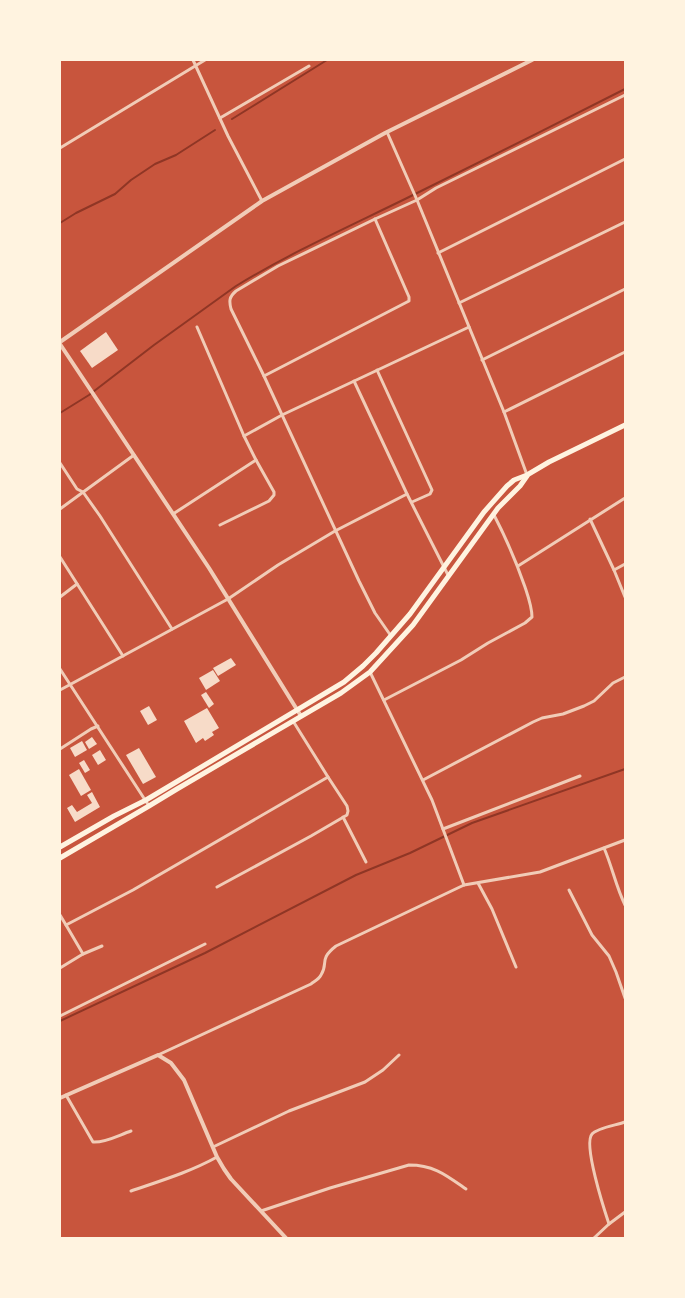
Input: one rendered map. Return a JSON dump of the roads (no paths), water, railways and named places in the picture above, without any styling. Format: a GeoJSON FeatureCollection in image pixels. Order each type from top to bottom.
{"type":"FeatureCollection","features":[{"type":"Feature","properties":{"kind":"highway"},"geometry":{"type":"LineString","coordinates":[[60,847],[146,800],[344,682],[363,666],[410,614],[484,512],[514,480],[527,476],[549,462],[625,425]]}},
{"type":"Feature","properties":{"kind":"highway"},"geometry":{"type":"LineString","coordinates":[[60,858],[341,693],[370,672],[413,625],[498,508],[520,486],[527,476]]}},
{"type":"Feature","properties":{"kind":"street"},"geometry":{"type":"LineString","coordinates":[[192,60],[262,201]]}},
{"type":"Feature","properties":{"kind":"street"},"geometry":{"type":"LineString","coordinates":[[60,148],[206,60]]}},
{"type":"Feature","properties":{"kind":"street"},"geometry":{"type":"LineString","coordinates":[[301,716],[228,599],[60,343],[262,201],[387,132],[532,60]]}},
{"type":"Feature","properties":{"kind":"street"},"geometry":{"type":"LineString","coordinates":[[220,118],[309,66]]}},
{"type":"Feature","properties":{"kind":"street"},"geometry":{"type":"LineString","coordinates":[[391,636],[366,596],[231,309],[229,299],[236,291],[278,266],[417,200],[436,188],[625,95]]}},
{"type":"Feature","properties":{"kind":"street"},"geometry":{"type":"LineString","coordinates":[[387,132],[504,412],[527,476]]}},
{"type":"Feature","properties":{"kind":"street"},"geometry":{"type":"LineString","coordinates":[[438,253],[625,159]]}},
{"type":"Feature","properties":{"kind":"street"},"geometry":{"type":"LineString","coordinates":[[264,376],[409,300],[375,219]]}},
{"type":"Feature","properties":{"kind":"street"},"geometry":{"type":"LineString","coordinates":[[459,303],[625,222]]}},
{"type":"Feature","properties":{"kind":"street"},"geometry":{"type":"LineString","coordinates":[[482,360],[625,290]]}},
{"type":"Feature","properties":{"kind":"street"},"geometry":{"type":"LineString","coordinates":[[244,436],[282,414],[469,327]]}},
{"type":"Feature","properties":{"kind":"street"},"geometry":{"type":"LineString","coordinates":[[197,328],[244,436],[274,492],[274,495],[268,501],[220,525]]}},
{"type":"Feature","properties":{"kind":"street"},"geometry":{"type":"LineString","coordinates":[[504,412],[625,352]]}},
{"type":"Feature","properties":{"kind":"street"},"geometry":{"type":"LineString","coordinates":[[377,370],[432,490],[430,494],[412,502]]}},
{"type":"Feature","properties":{"kind":"street"},"geometry":{"type":"LineString","coordinates":[[354,381],[448,576]]}},
{"type":"Feature","properties":{"kind":"street"},"geometry":{"type":"LineString","coordinates":[[60,509],[134,456]]}},
{"type":"Feature","properties":{"kind":"street"},"geometry":{"type":"LineString","coordinates":[[172,514],[256,460]]}},
{"type":"Feature","properties":{"kind":"street"},"geometry":{"type":"LineString","coordinates":[[60,463],[77,489],[83,492],[172,629]]}},
{"type":"Feature","properties":{"kind":"street"},"geometry":{"type":"LineString","coordinates":[[60,690],[228,599],[278,565],[335,531],[407,494]]}},
{"type":"Feature","properties":{"kind":"street"},"geometry":{"type":"LineString","coordinates":[[518,566],[625,498]]}},
{"type":"Feature","properties":{"kind":"street"},"geometry":{"type":"LineString","coordinates":[[384,700],[461,660],[532,617],[518,566],[494,514]]}},
{"type":"Feature","properties":{"kind":"street"},"geometry":{"type":"LineString","coordinates":[[590,519],[625,598]]}},
{"type":"Feature","properties":{"kind":"street"},"geometry":{"type":"LineString","coordinates":[[60,557],[123,656]]}},
{"type":"Feature","properties":{"kind":"street"},"geometry":{"type":"LineString","coordinates":[[614,570],[625,564]]}},
{"type":"Feature","properties":{"kind":"street"},"geometry":{"type":"LineString","coordinates":[[60,597],[77,584]]}},
{"type":"Feature","properties":{"kind":"street"},"geometry":{"type":"LineString","coordinates":[[60,670],[149,806]]}},
{"type":"Feature","properties":{"kind":"street"},"geometry":{"type":"LineString","coordinates":[[370,672],[423,780],[464,885]]}},
{"type":"Feature","properties":{"kind":"street"},"geometry":{"type":"LineString","coordinates":[[423,780],[533,722],[542,718],[564,714],[594,701],[608,687],[625,677]]}},
{"type":"Feature","properties":{"kind":"street"},"geometry":{"type":"LineString","coordinates":[[217,887],[312,836],[346,815],[348,811],[347,806],[293,721]]}},
{"type":"Feature","properties":{"kind":"street"},"geometry":{"type":"LineString","coordinates":[[60,750],[90,729],[98,726]]}},
{"type":"Feature","properties":{"kind":"street"},"geometry":{"type":"LineString","coordinates":[[444,830],[580,776]]}},
{"type":"Feature","properties":{"kind":"street"},"geometry":{"type":"LineString","coordinates":[[66,925],[133,890],[328,777]]}},
{"type":"Feature","properties":{"kind":"street"},"geometry":{"type":"LineString","coordinates":[[343,817],[366,862]]}},
{"type":"Feature","properties":{"kind":"street"},"geometry":{"type":"LineString","coordinates":[[60,1098],[311,984],[322,974],[328,952],[336,946],[464,885],[540,872],[625,840]]}},
{"type":"Feature","properties":{"kind":"street"},"geometry":{"type":"LineString","coordinates":[[604,848],[625,905]]}},
{"type":"Feature","properties":{"kind":"street"},"geometry":{"type":"LineString","coordinates":[[478,883],[494,914],[516,967]]}},
{"type":"Feature","properties":{"kind":"street"},"geometry":{"type":"LineString","coordinates":[[569,890],[592,935],[609,956],[625,998]]}},
{"type":"Feature","properties":{"kind":"street"},"geometry":{"type":"LineString","coordinates":[[60,915],[83,954]]}},
{"type":"Feature","properties":{"kind":"street"},"geometry":{"type":"LineString","coordinates":[[60,1016],[205,944]]}},
{"type":"Feature","properties":{"kind":"street"},"geometry":{"type":"LineString","coordinates":[[60,968],[83,954],[102,946]]}},
{"type":"Feature","properties":{"kind":"street"},"geometry":{"type":"LineString","coordinates":[[158,1055],[171,1063],[184,1080],[224,1169],[286,1238]]}},
{"type":"Feature","properties":{"kind":"street"},"geometry":{"type":"LineString","coordinates":[[213,1147],[289,1111],[364,1082],[383,1070],[399,1055]]}},
{"type":"Feature","properties":{"kind":"street"},"geometry":{"type":"LineString","coordinates":[[66,1095],[93,1142],[103,1141],[131,1131]]}},
{"type":"Feature","properties":{"kind":"street"},"geometry":{"type":"LineString","coordinates":[[609,1224],[593,1170],[589,1140],[597,1130],[625,1122]]}},
{"type":"Feature","properties":{"kind":"street"},"geometry":{"type":"LineString","coordinates":[[131,1191],[187,1172],[217,1156]]}},
{"type":"Feature","properties":{"kind":"street"},"geometry":{"type":"LineString","coordinates":[[261,1211],[409,1165],[422,1165],[443,1173],[466,1189]]}},
{"type":"Feature","properties":{"kind":"street"},"geometry":{"type":"LineString","coordinates":[[594,1238],[625,1212]]}},
{"type":"Feature","properties":{"kind":"waterway"},"geometry":{"type":"LineString","coordinates":[[232,119],[327,60]]}},
{"type":"Feature","properties":{"kind":"waterway"},"geometry":{"type":"LineString","coordinates":[[60,413],[89,395],[154,345],[236,286],[256,274],[625,89]]}},
{"type":"Feature","properties":{"kind":"waterway"},"geometry":{"type":"LineString","coordinates":[[60,223],[115,194],[131,180],[155,164],[176,155],[215,130]]}},
{"type":"Feature","properties":{"kind":"waterway"},"geometry":{"type":"LineString","coordinates":[[60,1021],[205,953],[356,875],[410,853],[472,823],[625,769]]}}]}
